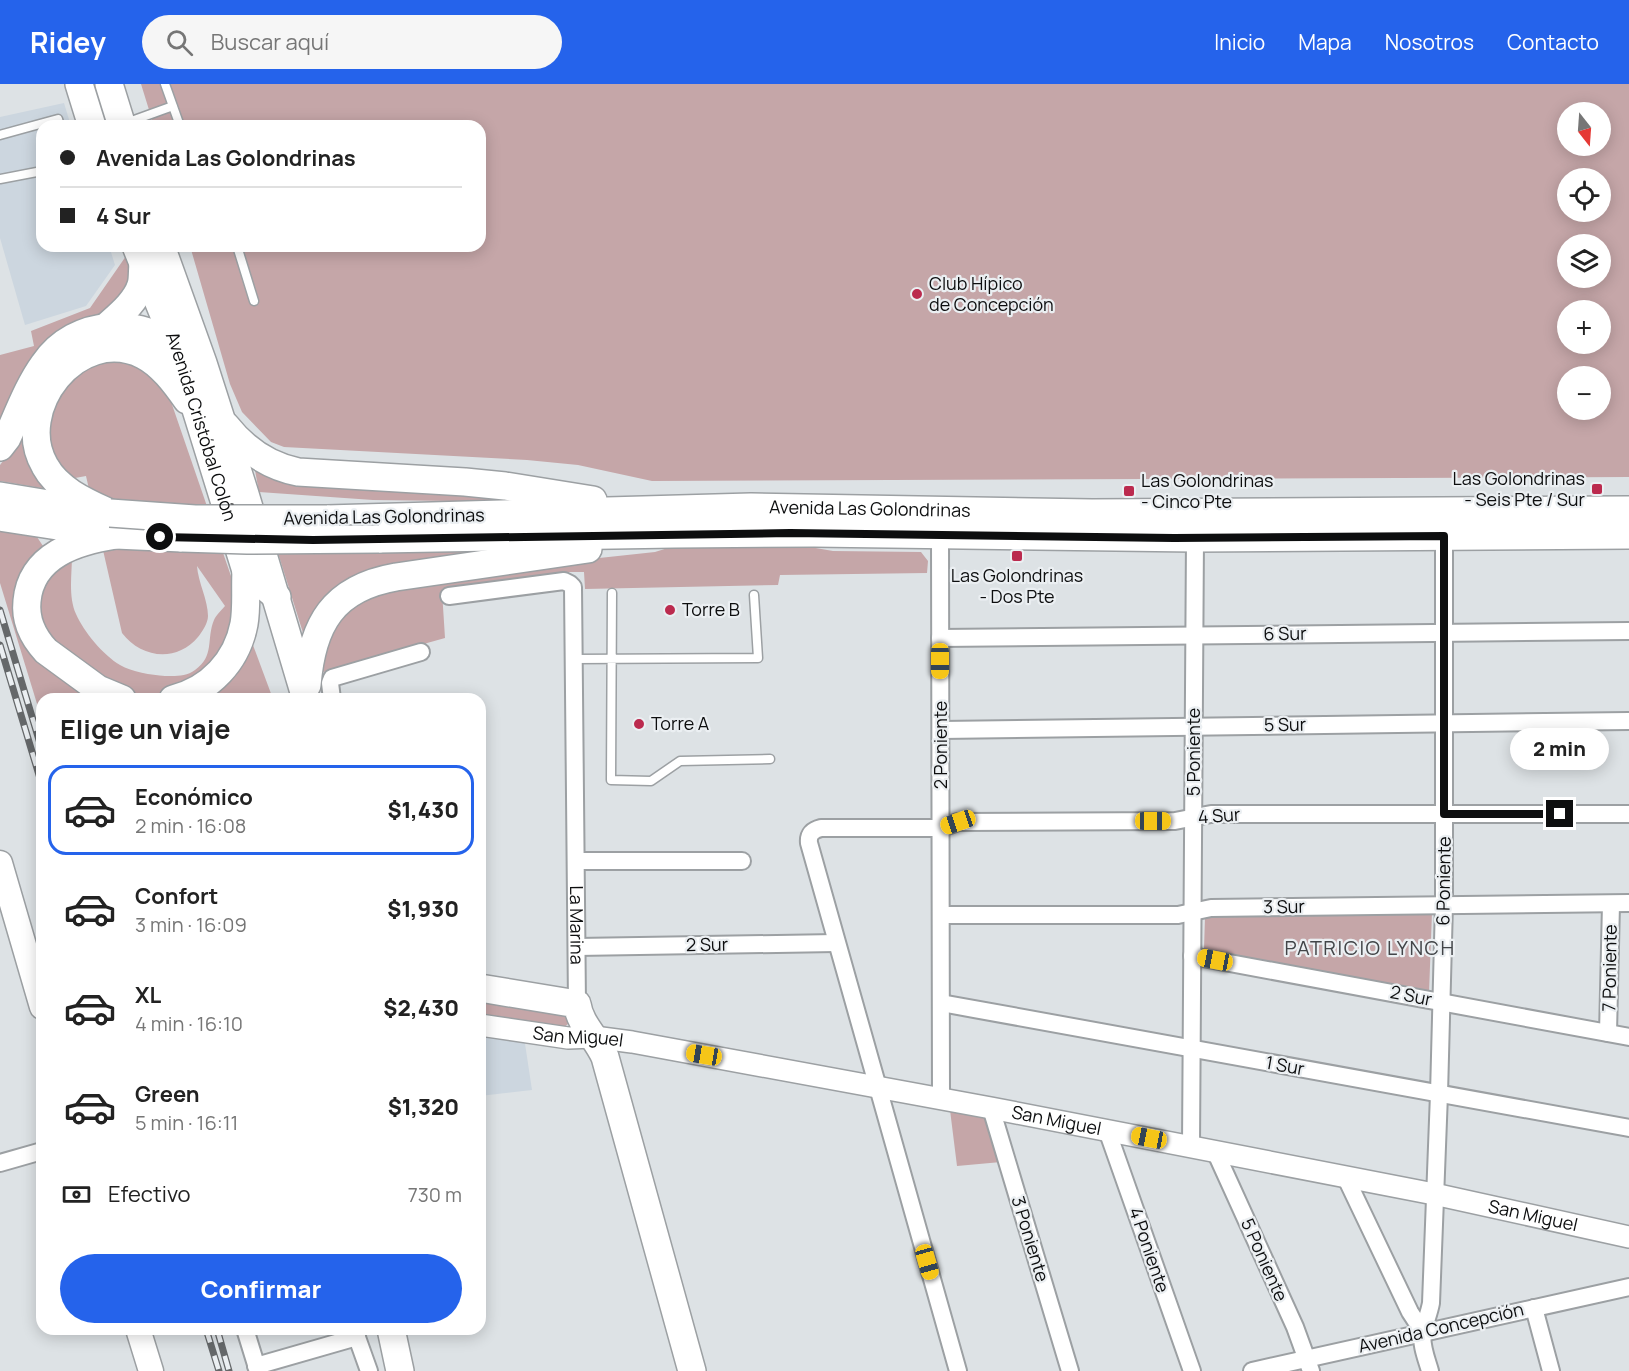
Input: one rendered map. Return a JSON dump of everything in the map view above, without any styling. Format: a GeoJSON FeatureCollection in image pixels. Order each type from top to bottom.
{"type":"FeatureCollection","features":[{"type":"Feature","properties":{"kind":"main road"},"geometry":{"type":"LineString","coordinates":[[79,84],[90,120]]}},
{"type":"Feature","properties":{"kind":"main road"},"geometry":{"type":"LineString","coordinates":[[109,84],[120,120]]}},
{"type":"Feature","properties":{"kind":"main road"},"geometry":{"type":"LineString","coordinates":[[106,327],[125,309],[138,292],[147,252]]}},
{"type":"Feature","properties":{"kind":"main road","name":"Avenida Cristóbal Colón"},"geometry":{"type":"LineString","coordinates":[[147,252],[176,345],[209,418],[313,693]]}},
{"type":"Feature","properties":{"kind":"main road","name":"Avenida Cristóbal Colón"},"geometry":{"type":"LineString","coordinates":[[147,252],[209,382],[209,418],[246,572]]}},
{"type":"Feature","properties":{"kind":"main road"},"geometry":{"type":"LineString","coordinates":[[0,447],[7,438],[39,372],[51,355],[76,336],[106,327],[125,327],[156,334],[176,345],[209,382]]}},
{"type":"Feature","properties":{"kind":"main road"},"geometry":{"type":"LineString","coordinates":[[113,524],[67,490],[45,467],[35,434],[41,406],[53,383],[64,368],[79,357],[96,350],[122,349],[152,360],[209,418],[237,438],[255,455],[285,470],[505,486],[641,510]]}},
{"type":"Feature","properties":{"kind":"main road"},"geometry":{"type":"LineString","coordinates":[[0,496],[113,524]]}},
{"type":"Feature","properties":{"kind":"main road","name":"Avenida Las Golondrinas"},"geometry":{"type":"LineString","coordinates":[[113,524],[247,540],[641,510],[751,507],[1083,525],[1195,538],[1629,535]]}},
{"type":"Feature","properties":{"kind":"main road","name":"Avenida Las Golondrinas"},"geometry":{"type":"LineString","coordinates":[[376,529],[940,536],[1220,513],[1629,510]]}},
{"type":"Feature","properties":{"kind":"main road"},"geometry":{"type":"LineString","coordinates":[[1195,538],[1203,524],[1220,513]]}},
{"type":"Feature","properties":{"kind":"main road"},"geometry":{"type":"LineString","coordinates":[[0,517],[113,524]]}},
{"type":"Feature","properties":{"kind":"main road"},"geometry":{"type":"LineString","coordinates":[[108,693],[98,689],[46,651],[34,636],[27,617],[27,594],[35,573],[42,564],[113,524]]}},
{"type":"Feature","properties":{"kind":"main road"},"geometry":{"type":"LineString","coordinates":[[314,693],[309,662],[322,623],[330,610],[343,597],[367,584],[396,577],[532,558],[674,534]]}},
{"type":"Feature","properties":{"kind":"main road"},"geometry":{"type":"LineString","coordinates":[[246,572],[277,597]]}},
{"type":"Feature","properties":{"kind":"main road"},"geometry":{"type":"LineString","coordinates":[[191,693],[220,672],[233,654],[243,625],[246,572]]}},
{"type":"Feature","properties":{"kind":"main road"},"geometry":{"type":"LineString","coordinates":[[0,863],[36,986]]}},
{"type":"Feature","properties":{"kind":"main road","name":"San Miguel"},"geometry":{"type":"LineString","coordinates":[[486,989],[577,1004]]}},
{"type":"Feature","properties":{"kind":"main road","name":"La Marina"},"geometry":{"type":"LineString","coordinates":[[577,1004],[583,1022],[603,1051],[610,1073],[692,1371]]}},
{"type":"Feature","properties":{"kind":"main road"},"geometry":{"type":"LineString","coordinates":[[140,1335],[151,1371]]}},
{"type":"Feature","properties":{"kind":"main road"},"geometry":{"type":"LineString","coordinates":[[392,1335],[400,1371]]}},
{"type":"Feature","properties":{"kind":"street","name":"2 Poniente"},"geometry":{"type":"LineString","coordinates":[[940,536],[941,1098]]}},
{"type":"Feature","properties":{"kind":"street","name":"6 Poniente"},"geometry":{"type":"LineString","coordinates":[[1422,1332],[1428,1319],[1431,1303],[1439,1094],[1444,904],[1444,536]]}},
{"type":"Feature","properties":{"kind":"street","name":"5 Poniente"},"geometry":{"type":"LineString","coordinates":[[1191,1146],[1195,538]]}},
{"type":"Feature","properties":{"kind":"street","name":"La Marina"},"geometry":{"type":"LineString","coordinates":[[449,596],[567,582],[573,587],[577,1004]]}},
{"type":"Feature","properties":{"kind":"street","name":"6 Sur"},"geometry":{"type":"LineString","coordinates":[[940,638],[1629,631]]}},
{"type":"Feature","properties":{"kind":"street"},"geometry":{"type":"LineString","coordinates":[[320,693],[334,677],[421,652]]}},
{"type":"Feature","properties":{"kind":"street","name":"5 Sur"},"geometry":{"type":"LineString","coordinates":[[941,730],[1629,721]]}},
{"type":"Feature","properties":{"kind":"street","name":"4 Sur"},"geometry":{"type":"LineString","coordinates":[[836,943],[809,843],[811,833],[821,828],[941,828],[958,822],[1175,821],[1211,814],[1629,814]]}},
{"type":"Feature","properties":{"kind":"street"},"geometry":{"type":"LineString","coordinates":[[577,861],[742,861]]}},
{"type":"Feature","properties":{"kind":"street","name":"3 Sur"},"geometry":{"type":"LineString","coordinates":[[941,915],[1179,915],[1211,908],[1629,903]]}},
{"type":"Feature","properties":{"kind":"street","name":"7 Poniente"},"geometry":{"type":"LineString","coordinates":[[1608,1033],[1611,904]]}},
{"type":"Feature","properties":{"kind":"street"},"geometry":{"type":"LineString","coordinates":[[836,943],[958,1371]]}},
{"type":"Feature","properties":{"kind":"street","name":"2 Sur"},"geometry":{"type":"LineString","coordinates":[[577,947],[836,943]]}},
{"type":"Feature","properties":{"kind":"street","name":"2 Sur"},"geometry":{"type":"LineString","coordinates":[[1192,956],[1629,1037]]}},
{"type":"Feature","properties":{"kind":"street","name":"1 Sur"},"geometry":{"type":"LineString","coordinates":[[941,1003],[1629,1128]]}},
{"type":"Feature","properties":{"kind":"street","name":"San Miguel"},"geometry":{"type":"LineString","coordinates":[[486,1026],[568,1038],[594,1037],[877,1086],[1345,1176],[1629,1237]]}},
{"type":"Feature","properties":{"kind":"street","name":"3 Poniente"},"geometry":{"type":"LineString","coordinates":[[991,1108],[1070,1371]]}},
{"type":"Feature","properties":{"kind":"street","name":"4 Poniente"},"geometry":{"type":"LineString","coordinates":[[1107,1130],[1192,1371]]}},
{"type":"Feature","properties":{"kind":"street","name":"5 Poniente"},"geometry":{"type":"LineString","coordinates":[[1215,1151],[1309,1365]]}},
{"type":"Feature","properties":{"kind":"street"},"geometry":{"type":"LineString","coordinates":[[0,1163],[36,1152]]}},
{"type":"Feature","properties":{"kind":"street","name":"6 Poniente"},"geometry":{"type":"LineString","coordinates":[[1345,1176],[1410,1312],[1422,1332],[1423,1346],[1430,1371]]}},
{"type":"Feature","properties":{"kind":"street","name":"Avenida Concepción"},"geometry":{"type":"LineString","coordinates":[[1252,1371],[1309,1365],[1422,1332],[1629,1287]]}},
{"type":"Feature","properties":{"kind":"street"},"geometry":{"type":"LineString","coordinates":[[1534,1308],[1551,1371]]}},
{"type":"Feature","properties":{"kind":"street"},"geometry":{"type":"LineString","coordinates":[[247,1335],[257,1369],[350,1335]]}},
{"type":"Feature","properties":{"kind":"street"},"geometry":{"type":"LineString","coordinates":[[357,1335],[369,1371]]}},
{"type":"Feature","properties":{"kind":"lane"},"geometry":{"type":"LineString","coordinates":[[165,84],[178,120]]}},
{"type":"Feature","properties":{"kind":"lane"},"geometry":{"type":"LineString","coordinates":[[135,120],[173,106]]}},
{"type":"Feature","properties":{"kind":"lane"},"geometry":{"type":"LineString","coordinates":[[0,135],[36,125]]}},
{"type":"Feature","properties":{"kind":"lane"},"geometry":{"type":"LineString","coordinates":[[0,179],[36,172]]}},
{"type":"Feature","properties":{"kind":"lane"},"geometry":{"type":"LineString","coordinates":[[239,252],[254,301]]}},
{"type":"Feature","properties":{"kind":"lane"},"geometry":{"type":"LineString","coordinates":[[612,593],[611,780],[651,781],[680,761],[770,759]]}},
{"type":"Feature","properties":{"kind":"lane"},"geometry":{"type":"LineString","coordinates":[[574,659],[758,658],[754,596]]}},
{"type":"Feature","properties":{"kind":"shaded area","name":"Club Hípico de Concepción"},"geometry":{"type":"Polygon","coordinates":[[[141,84],[1629,84],[1629,477],[652,481],[578,465],[527,460],[284,447],[271,442],[242,412],[230,384],[192,252],[486,252],[486,120],[152,120],[141,84]]]}},
{"type":"Feature","properties":{"kind":"shaded area"},"geometry":{"type":"Polygon","coordinates":[[[64,103],[69,120],[36,120],[36,252],[111,252],[115,265],[86,306],[25,325],[0,238],[0,117],[64,103]]]}},
{"type":"Feature","properties":{"kind":"shaded area"},"geometry":{"type":"Polygon","coordinates":[[[129,252],[133,252],[131,284],[0,434],[0,355],[34,346],[31,331],[90,308],[129,252]]]}},
{"type":"Feature","properties":{"kind":"shaded area"},"geometry":{"type":"Polygon","coordinates":[[[109,357],[145,366],[167,390],[232,579],[236,604],[221,659],[173,692],[130,693],[114,688],[63,653],[40,625],[38,593],[43,574],[72,555],[72,600],[79,621],[107,655],[130,670],[169,676],[184,675],[195,670],[208,653],[214,620],[225,606],[197,566],[208,610],[208,619],[198,637],[180,651],[159,654],[139,648],[122,633],[86,476],[75,478],[48,459],[44,430],[65,382],[109,357]]]}},
{"type":"Feature","properties":{"kind":"shaded area"},"geometry":{"type":"Polygon","coordinates":[[[26,424],[47,489],[0,481],[0,465],[16,444],[26,424]]]}},
{"type":"Feature","properties":{"kind":"shaded area"},"geometry":{"type":"Polygon","coordinates":[[[254,465],[538,502],[373,500],[259,492],[254,465]]]}},
{"type":"Feature","properties":{"kind":"shaded area"},"geometry":{"type":"Polygon","coordinates":[[[0,525],[33,531],[45,549],[20,603],[100,693],[36,693],[36,700],[0,583],[0,525]]]}},
{"type":"Feature","properties":{"kind":"shaded area"},"geometry":{"type":"Polygon","coordinates":[[[798,545],[833,551],[921,552],[928,561],[927,573],[780,575],[778,585],[585,589],[584,572],[558,572],[547,576],[442,591],[445,638],[320,673],[329,630],[359,597],[590,559],[655,552],[671,547],[798,545]]]}},
{"type":"Feature","properties":{"kind":"shaded area"},"geometry":{"type":"Polygon","coordinates":[[[539,547],[366,575],[304,636],[278,553],[539,547]]]}},
{"type":"Feature","properties":{"kind":"shaded area"},"geometry":{"type":"Polygon","coordinates":[[[250,637],[271,693],[208,693],[250,637]]]}},
{"type":"Feature","properties":{"kind":"shaded area"},"geometry":{"type":"Polygon","coordinates":[[[1432,912],[1429,993],[1204,949],[1205,917],[1432,912]]]}},
{"type":"Feature","properties":{"kind":"shaded area"},"geometry":{"type":"Polygon","coordinates":[[[486,997],[563,1010],[569,1019],[568,1024],[563,1028],[486,1018],[486,997]]]}},
{"type":"Feature","properties":{"kind":"shaded area"},"geometry":{"type":"Polygon","coordinates":[[[486,1031],[524,1037],[532,1090],[486,1095],[486,1031]]]}},
{"type":"Feature","properties":{"kind":"shaded area"},"geometry":{"type":"Polygon","coordinates":[[[950,1110],[985,1116],[991,1125],[1001,1162],[957,1166],[950,1110]]]}},
{"type":"Feature","properties":{"kind":"railway"},"geometry":{"type":"LineString","coordinates":[[0,610],[36,730]]}},
{"type":"Feature","properties":{"kind":"railway"},"geometry":{"type":"LineString","coordinates":[[0,645],[36,765]]}},
{"type":"Feature","properties":{"kind":"railway"},"geometry":{"type":"LineString","coordinates":[[208,1335],[219,1371]]}},
{"type":"Feature","properties":{"kind":"railway"},"geometry":{"type":"LineString","coordinates":[[219,1335],[229,1371]]}},
{"type":"Feature","properties":{"kind":"place","name":"Club Hípico de Concepción"},"geometry":{"type":"Point","coordinates":[917,294]}},
{"type":"Feature","properties":{"kind":"place","name":"Las Golondrinas - Seis Pte / Sur"},"geometry":{"type":"Point","coordinates":[1597,489]}},
{"type":"Feature","properties":{"kind":"place","name":"Las Golondrinas - Cinco Pte"},"geometry":{"type":"Point","coordinates":[1129,491]}},
{"type":"Feature","properties":{"kind":"place","name":"Las Golondrinas - Dos Pte"},"geometry":{"type":"Point","coordinates":[1017,556]}},
{"type":"Feature","properties":{"kind":"place","name":"Torre B"},"geometry":{"type":"Point","coordinates":[670,610]}},
{"type":"Feature","properties":{"kind":"place","name":"Torre A"},"geometry":{"type":"Point","coordinates":[639,724]}},
{"type":"Feature","properties":{"kind":"district","name":"PATRICIO LYNCH"},"geometry":{"type":"Point","coordinates":[1370,948]}},
{"type":"Feature","properties":{"kind":"route"},"geometry":{"type":"LineString","coordinates":[[160,537],[313,540],[790,533],[1174,538],[1444,536],[1444,814],[1560,814]]}}]}
